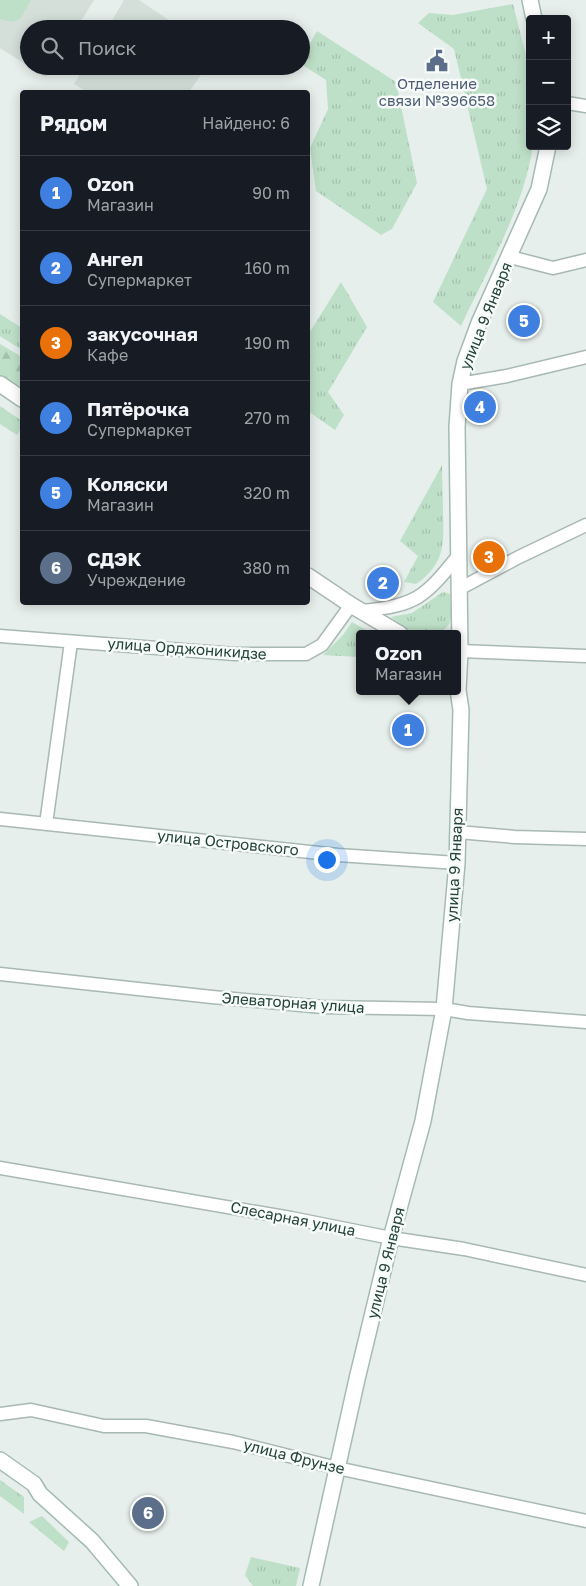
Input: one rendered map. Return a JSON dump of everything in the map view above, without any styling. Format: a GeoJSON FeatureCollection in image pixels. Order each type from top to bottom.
{"type":"FeatureCollection","features":[{"type":"Feature","properties":{"kind":"main road"},"geometry":{"type":"LineString","coordinates":[[530,0],[533,15]]}},
{"type":"Feature","properties":{"kind":"main road","name":"улица 9 Января"},"geometry":{"type":"LineString","coordinates":[[458,630],[457,427],[460,384],[465,361],[479,323],[539,189],[548,150]]}},
{"type":"Feature","properties":{"kind":"main road"},"geometry":{"type":"LineString","coordinates":[[0,384],[20,397]]}},
{"type":"Feature","properties":{"kind":"main road"},"geometry":{"type":"LineString","coordinates":[[310,577],[393,630]]}},
{"type":"Feature","properties":{"kind":"main road","name":"улица 9 Января"},"geometry":{"type":"LineString","coordinates":[[311,1586],[337,1468],[422,1121],[444,1009],[457,863],[461,710],[459,695]]}},
{"type":"Feature","properties":{"kind":"main road"},"geometry":{"type":"LineString","coordinates":[[0,1460],[34,1484],[40,1494],[92,1541],[130,1586]]}},
{"type":"Feature","properties":{"kind":"street"},"geometry":{"type":"LineString","coordinates":[[571,104],[586,106]]}},
{"type":"Feature","properties":{"kind":"street"},"geometry":{"type":"LineString","coordinates":[[510,257],[554,268],[586,260]]}},
{"type":"Feature","properties":{"kind":"street"},"geometry":{"type":"LineString","coordinates":[[460,384],[507,376],[586,357]]}},
{"type":"Feature","properties":{"kind":"street"},"geometry":{"type":"LineString","coordinates":[[459,589],[519,557],[586,525]]}},
{"type":"Feature","properties":{"kind":"street"},"geometry":{"type":"LineString","coordinates":[[356,608],[395,607],[413,601],[430,589],[458,556]]}},
{"type":"Feature","properties":{"kind":"street","name":"улица Орджоникидзе"},"geometry":{"type":"LineString","coordinates":[[0,636],[235,654],[306,654],[322,645],[356,608]]}},
{"type":"Feature","properties":{"kind":"street"},"geometry":{"type":"LineString","coordinates":[[46,824],[72,642]]}},
{"type":"Feature","properties":{"kind":"street"},"geometry":{"type":"LineString","coordinates":[[461,651],[586,656]]}},
{"type":"Feature","properties":{"kind":"street","name":"улица Островского"},"geometry":{"type":"LineString","coordinates":[[0,819],[338,855],[457,863]]}},
{"type":"Feature","properties":{"kind":"street"},"geometry":{"type":"LineString","coordinates":[[458,832],[515,837],[586,839]]}},
{"type":"Feature","properties":{"kind":"street","name":"Элеваторная улица"},"geometry":{"type":"LineString","coordinates":[[0,974],[323,1007],[444,1009],[468,1013],[586,1022]]}},
{"type":"Feature","properties":{"kind":"street","name":"Слесарная улица"},"geometry":{"type":"LineString","coordinates":[[0,1168],[291,1218],[392,1238],[464,1249],[586,1275]]}},
{"type":"Feature","properties":{"kind":"street","name":"улица Фрунзе"},"geometry":{"type":"LineString","coordinates":[[0,1414],[31,1410],[104,1426],[146,1426],[233,1442],[337,1468],[586,1520]]}},
{"type":"Feature","properties":{"kind":"shaded area"},"geometry":{"type":"Polygon","coordinates":[[[0,0],[94,0],[82,20],[20,20],[20,61],[0,48],[0,0]]]}},
{"type":"Feature","properties":{"kind":"shaded area"},"geometry":{"type":"Polygon","coordinates":[[[124,0],[139,0],[169,20],[112,20],[124,0]]]}},
{"type":"Feature","properties":{"kind":"shaded area"},"geometry":{"type":"Polygon","coordinates":[[[80,75],[201,75],[190,90],[84,90],[74,84],[80,75]]]}},
{"type":"Feature","properties":{"kind":"green space"},"geometry":{"type":"Polygon","coordinates":[[[0,0],[31,0],[20,19],[12,22],[0,19],[0,0]]]}},
{"type":"Feature","properties":{"kind":"green space"},"geometry":{"type":"Polygon","coordinates":[[[513,4],[526,55],[526,150],[532,150],[528,170],[513,216],[461,326],[433,302],[487,189],[454,49],[418,23],[429,13],[453,15],[513,4]]]}},
{"type":"Feature","properties":{"kind":"green space"},"geometry":{"type":"Polygon","coordinates":[[[317,31],[396,82],[417,183],[392,229],[381,235],[316,191],[310,148],[328,109],[326,80],[310,70],[310,44],[317,31]]]}},
{"type":"Feature","properties":{"kind":"green space"},"geometry":{"type":"Polygon","coordinates":[[[341,282],[367,327],[328,392],[344,415],[335,430],[310,412],[310,332],[341,282]]]}},
{"type":"Feature","properties":{"kind":"green space"},"geometry":{"type":"Polygon","coordinates":[[[0,314],[20,327],[20,349],[0,336],[0,314]]]}},
{"type":"Feature","properties":{"kind":"green space"},"geometry":{"type":"Polygon","coordinates":[[[0,344],[20,356],[20,391],[0,378],[0,344]]]}},
{"type":"Feature","properties":{"kind":"green space"},"geometry":{"type":"Polygon","coordinates":[[[0,406],[20,420],[20,430],[17,435],[0,424],[0,406]]]}},
{"type":"Feature","properties":{"kind":"green space"},"geometry":{"type":"Polygon","coordinates":[[[442,465],[443,544],[441,552],[433,569],[426,576],[416,584],[404,582],[418,556],[400,541],[442,465]]]}},
{"type":"Feature","properties":{"kind":"green space"},"geometry":{"type":"Polygon","coordinates":[[[443,592],[450,594],[451,618],[449,624],[443,630],[410,630],[391,617],[412,613],[443,592]]]}},
{"type":"Feature","properties":{"kind":"green space"},"geometry":{"type":"Polygon","coordinates":[[[352,622],[366,630],[356,630],[356,657],[323,655],[343,635],[352,622]]]}},
{"type":"Feature","properties":{"kind":"green space"},"geometry":{"type":"Polygon","coordinates":[[[0,1480],[24,1497],[24,1514],[0,1496],[0,1480]]]}},
{"type":"Feature","properties":{"kind":"green space"},"geometry":{"type":"Polygon","coordinates":[[[42,1516],[69,1542],[64,1551],[29,1522],[42,1516]]]}},
{"type":"Feature","properties":{"kind":"green space"},"geometry":{"type":"Polygon","coordinates":[[[251,1557],[300,1568],[296,1586],[253,1586],[245,1575],[251,1557]]]}},
{"type":"Feature","properties":{"kind":"place","name":"Отделение связи №396658"},"geometry":{"type":"Point","coordinates":[437,61]}},
{"type":"Feature","properties":{"kind":"place","name":"Коляски"},"geometry":{"type":"Point","coordinates":[524,321]}},
{"type":"Feature","properties":{"kind":"place","name":"Пятёрочка"},"geometry":{"type":"Point","coordinates":[480,407]}},
{"type":"Feature","properties":{"kind":"place","name":"закусочная"},"geometry":{"type":"Point","coordinates":[489,557]}},
{"type":"Feature","properties":{"kind":"place","name":"Ангел"},"geometry":{"type":"Point","coordinates":[383,583]}},
{"type":"Feature","properties":{"kind":"place","name":"Ozon"},"geometry":{"type":"Point","coordinates":[408,730]}},
{"type":"Feature","properties":{"kind":"place","name":"СДЭК"},"geometry":{"type":"Point","coordinates":[148,1513]}}]}
